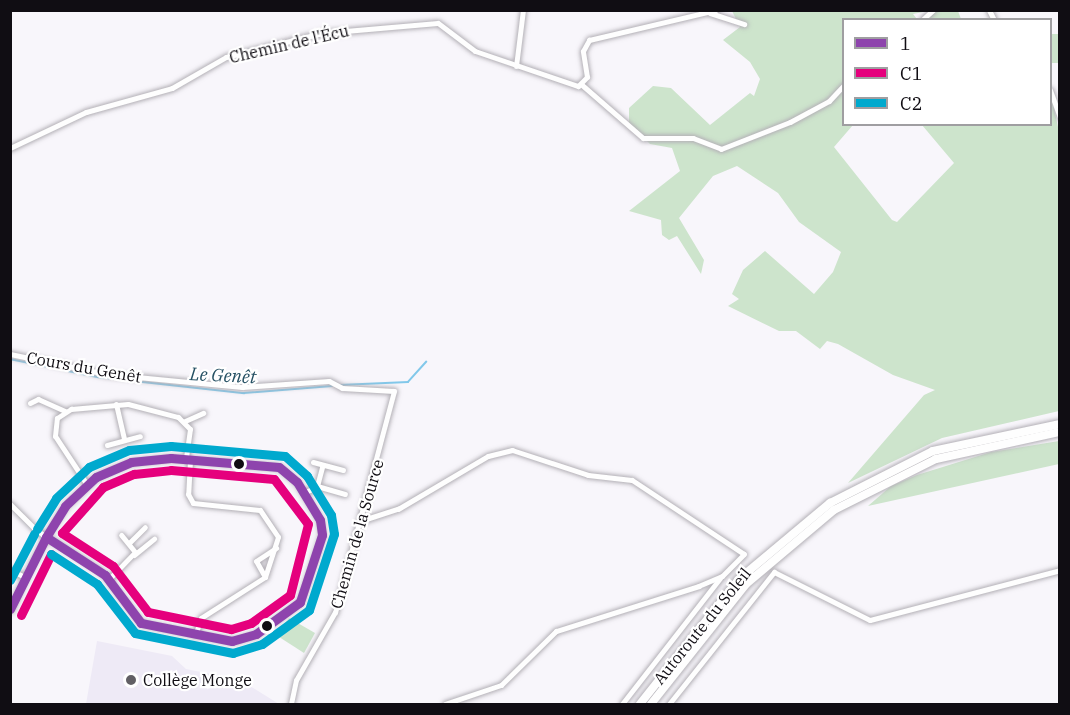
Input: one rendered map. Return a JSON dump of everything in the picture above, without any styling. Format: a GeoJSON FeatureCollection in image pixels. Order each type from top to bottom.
{"type":"FeatureCollection","features":[{"type":"Feature","properties":{"kind":"highway","name":"Autoroute du Soleil"},"geometry":{"type":"LineString","coordinates":[[640,705],[739,579],[830,502],[943,448],[1059,424]]}},
{"type":"Feature","properties":{"kind":"highway","name":"Autoroute du Soleil"},"geometry":{"type":"LineString","coordinates":[[651,705],[746,584],[834,510],[936,459],[1059,432]]}},
{"type":"Feature","properties":{"kind":"street"},"geometry":{"type":"LineString","coordinates":[[516,66],[523,10]]}},
{"type":"Feature","properties":{"kind":"street"},"geometry":{"type":"LineString","coordinates":[[744,24],[713,12],[591,39],[584,48],[587,75],[582,85],[643,138],[693,138],[721,149],[790,122],[829,101],[842,87]]}},
{"type":"Feature","properties":{"kind":"street","name":"Chemin de l'Écu"},"geometry":{"type":"LineString","coordinates":[[10,148],[86,112],[171,88],[226,57],[322,33],[438,23],[475,51],[516,66],[582,85]]}},
{"type":"Feature","properties":{"kind":"street"},"geometry":{"type":"LineString","coordinates":[[1052,96],[1059,117]]}},
{"type":"Feature","properties":{"kind":"street","name":"Cours du Genêt"},"geometry":{"type":"LineString","coordinates":[[10,354],[106,374],[242,387],[338,385],[394,391]]}},
{"type":"Feature","properties":{"kind":"street","name":"Chemin de la Source"},"geometry":{"type":"LineString","coordinates":[[291,705],[296,680],[322,628],[335,612],[394,391]]}},
{"type":"Feature","properties":{"kind":"street"},"geometry":{"type":"LineString","coordinates":[[30,403],[38,399],[65,411],[116,404],[142,406],[185,421],[202,413]]}},
{"type":"Feature","properties":{"kind":"street"},"geometry":{"type":"LineString","coordinates":[[116,404],[124,438]]}},
{"type":"Feature","properties":{"kind":"street"},"geometry":{"type":"LineString","coordinates":[[65,411],[55,422],[55,436],[86,483]]}},
{"type":"Feature","properties":{"kind":"street"},"geometry":{"type":"LineString","coordinates":[[185,421],[190,433],[188,460],[190,500],[260,510],[277,533],[276,548],[265,577],[201,618],[195,635]]}},
{"type":"Feature","properties":{"kind":"street"},"geometry":{"type":"LineString","coordinates":[[106,445],[124,438],[140,436]]}},
{"type":"Feature","properties":{"kind":"street"},"geometry":{"type":"LineString","coordinates":[[360,521],[398,509],[488,456],[512,450],[588,476],[639,483],[697,528],[744,554],[722,576],[622,705]]}},
{"type":"Feature","properties":{"kind":"street"},"geometry":{"type":"LineString","coordinates":[[10,504],[46,537],[109,579],[141,623],[195,635],[244,640],[295,611],[309,586],[322,536],[304,493],[279,467],[188,460],[141,460],[86,483],[46,537],[10,610]]}},
{"type":"Feature","properties":{"kind":"street"},"geometry":{"type":"LineString","coordinates":[[313,462],[322,467],[344,470]]}},
{"type":"Feature","properties":{"kind":"street"},"geometry":{"type":"LineString","coordinates":[[317,486],[322,467]]}},
{"type":"Feature","properties":{"kind":"street"},"geometry":{"type":"LineString","coordinates":[[304,493],[317,486],[345,494]]}},
{"type":"Feature","properties":{"kind":"street"},"geometry":{"type":"LineString","coordinates":[[130,542],[145,527]]}},
{"type":"Feature","properties":{"kind":"street"},"geometry":{"type":"LineString","coordinates":[[121,535],[130,542],[134,555]]}},
{"type":"Feature","properties":{"kind":"street"},"geometry":{"type":"LineString","coordinates":[[109,579],[154,539]]}},
{"type":"Feature","properties":{"kind":"street"},"geometry":{"type":"LineString","coordinates":[[265,577],[256,561],[276,548]]}},
{"type":"Feature","properties":{"kind":"street"},"geometry":{"type":"LineString","coordinates":[[10,570],[25,578]]}},
{"type":"Feature","properties":{"kind":"street"},"geometry":{"type":"LineString","coordinates":[[669,705],[774,572],[870,620],[1059,570]]}},
{"type":"Feature","properties":{"kind":"street"},"geometry":{"type":"LineString","coordinates":[[445,705],[501,685],[556,631],[589,625],[722,576]]}},
{"type":"Feature","properties":{"kind":"shaded area","name":"Collège Monge"},"geometry":{"type":"Polygon","coordinates":[[[97,641],[172,656],[186,669],[240,680],[279,704],[86,704],[97,641]]]}},
{"type":"Feature","properties":{"kind":"green space"},"geometry":{"type":"Polygon","coordinates":[[[938,10],[958,11],[961,18],[928,18],[938,10]]]}},
{"type":"Feature","properties":{"kind":"green space"},"geometry":{"type":"Polygon","coordinates":[[[732,11],[928,11],[913,14],[916,18],[842,18],[842,126],[852,126],[834,147],[892,220],[897,222],[954,163],[923,126],[1052,126],[1052,100],[1060,136],[1059,411],[942,438],[848,483],[924,395],[935,390],[893,375],[838,344],[827,341],[820,349],[796,331],[779,331],[728,306],[739,299],[732,294],[743,270],[765,251],[814,294],[833,272],[841,252],[799,222],[778,193],[737,166],[713,176],[679,218],[704,260],[701,274],[677,236],[669,240],[662,235],[661,220],[629,211],[680,171],[672,148],[650,144],[629,123],[629,108],[653,86],[671,88],[710,125],[750,93],[754,96],[760,79],[750,62],[723,40],[740,27],[732,11]]]}},
{"type":"Feature","properties":{"kind":"green space"},"geometry":{"type":"Polygon","coordinates":[[[1052,34],[1059,34],[1059,63],[1052,63],[1052,34]]]}},
{"type":"Feature","properties":{"kind":"green space"},"geometry":{"type":"Polygon","coordinates":[[[1059,441],[1059,464],[868,506],[891,486],[917,475],[991,452],[1059,441]]]}},
{"type":"Feature","properties":{"kind":"green space"},"geometry":{"type":"Polygon","coordinates":[[[289,618],[315,633],[304,653],[276,635],[289,618]]]}},
{"type":"Feature","properties":{"kind":"waterway","name":"Le Genêt"},"geometry":{"type":"LineString","coordinates":[[10,359],[98,377],[244,393],[332,386]]}},
{"type":"Feature","properties":{"kind":"waterway","name":"Le Genêt"},"geometry":{"type":"LineString","coordinates":[[340,385],[408,382],[426,362]]}},
{"type":"Feature","properties":{"kind":"transit line","name":"C2"},"geometry":{"type":"LineString","coordinates":[[37,529],[56,498],[89,467],[129,450],[171,446],[285,456],[307,476],[331,515],[334,534],[309,610],[262,644],[233,653],[135,633],[97,584],[51,554]]}},
{"type":"Feature","properties":{"kind":"transit line","name":"1"},"geometry":{"type":"LineString","coordinates":[[171,458],[279,467],[297,482],[320,520],[322,535],[300,602],[256,634],[232,641],[141,623],[105,575],[46,537],[65,506],[96,477],[131,462],[171,458]]}},
{"type":"Feature","properties":{"kind":"transit line","name":"C1"},"geometry":{"type":"LineString","coordinates":[[171,470],[274,479],[308,524],[290,595],[251,623],[231,629],[148,612],[113,566],[62,533],[103,487],[134,474],[171,470]]}},
{"type":"Feature","properties":{"kind":"transit line","name":"C2"},"geometry":{"type":"LineString","coordinates":[[10,580],[34,534]]}},
{"type":"Feature","properties":{"kind":"transit line","name":"1"},"geometry":{"type":"LineString","coordinates":[[10,609],[46,537]]}},
{"type":"Feature","properties":{"kind":"transit line","name":"C1"},"geometry":{"type":"LineString","coordinates":[[21,615],[51,554]]}},
{"type":"Feature","properties":{"kind":"place","name":"Collège Monge"},"geometry":{"type":"Point","coordinates":[131,680]}}]}
